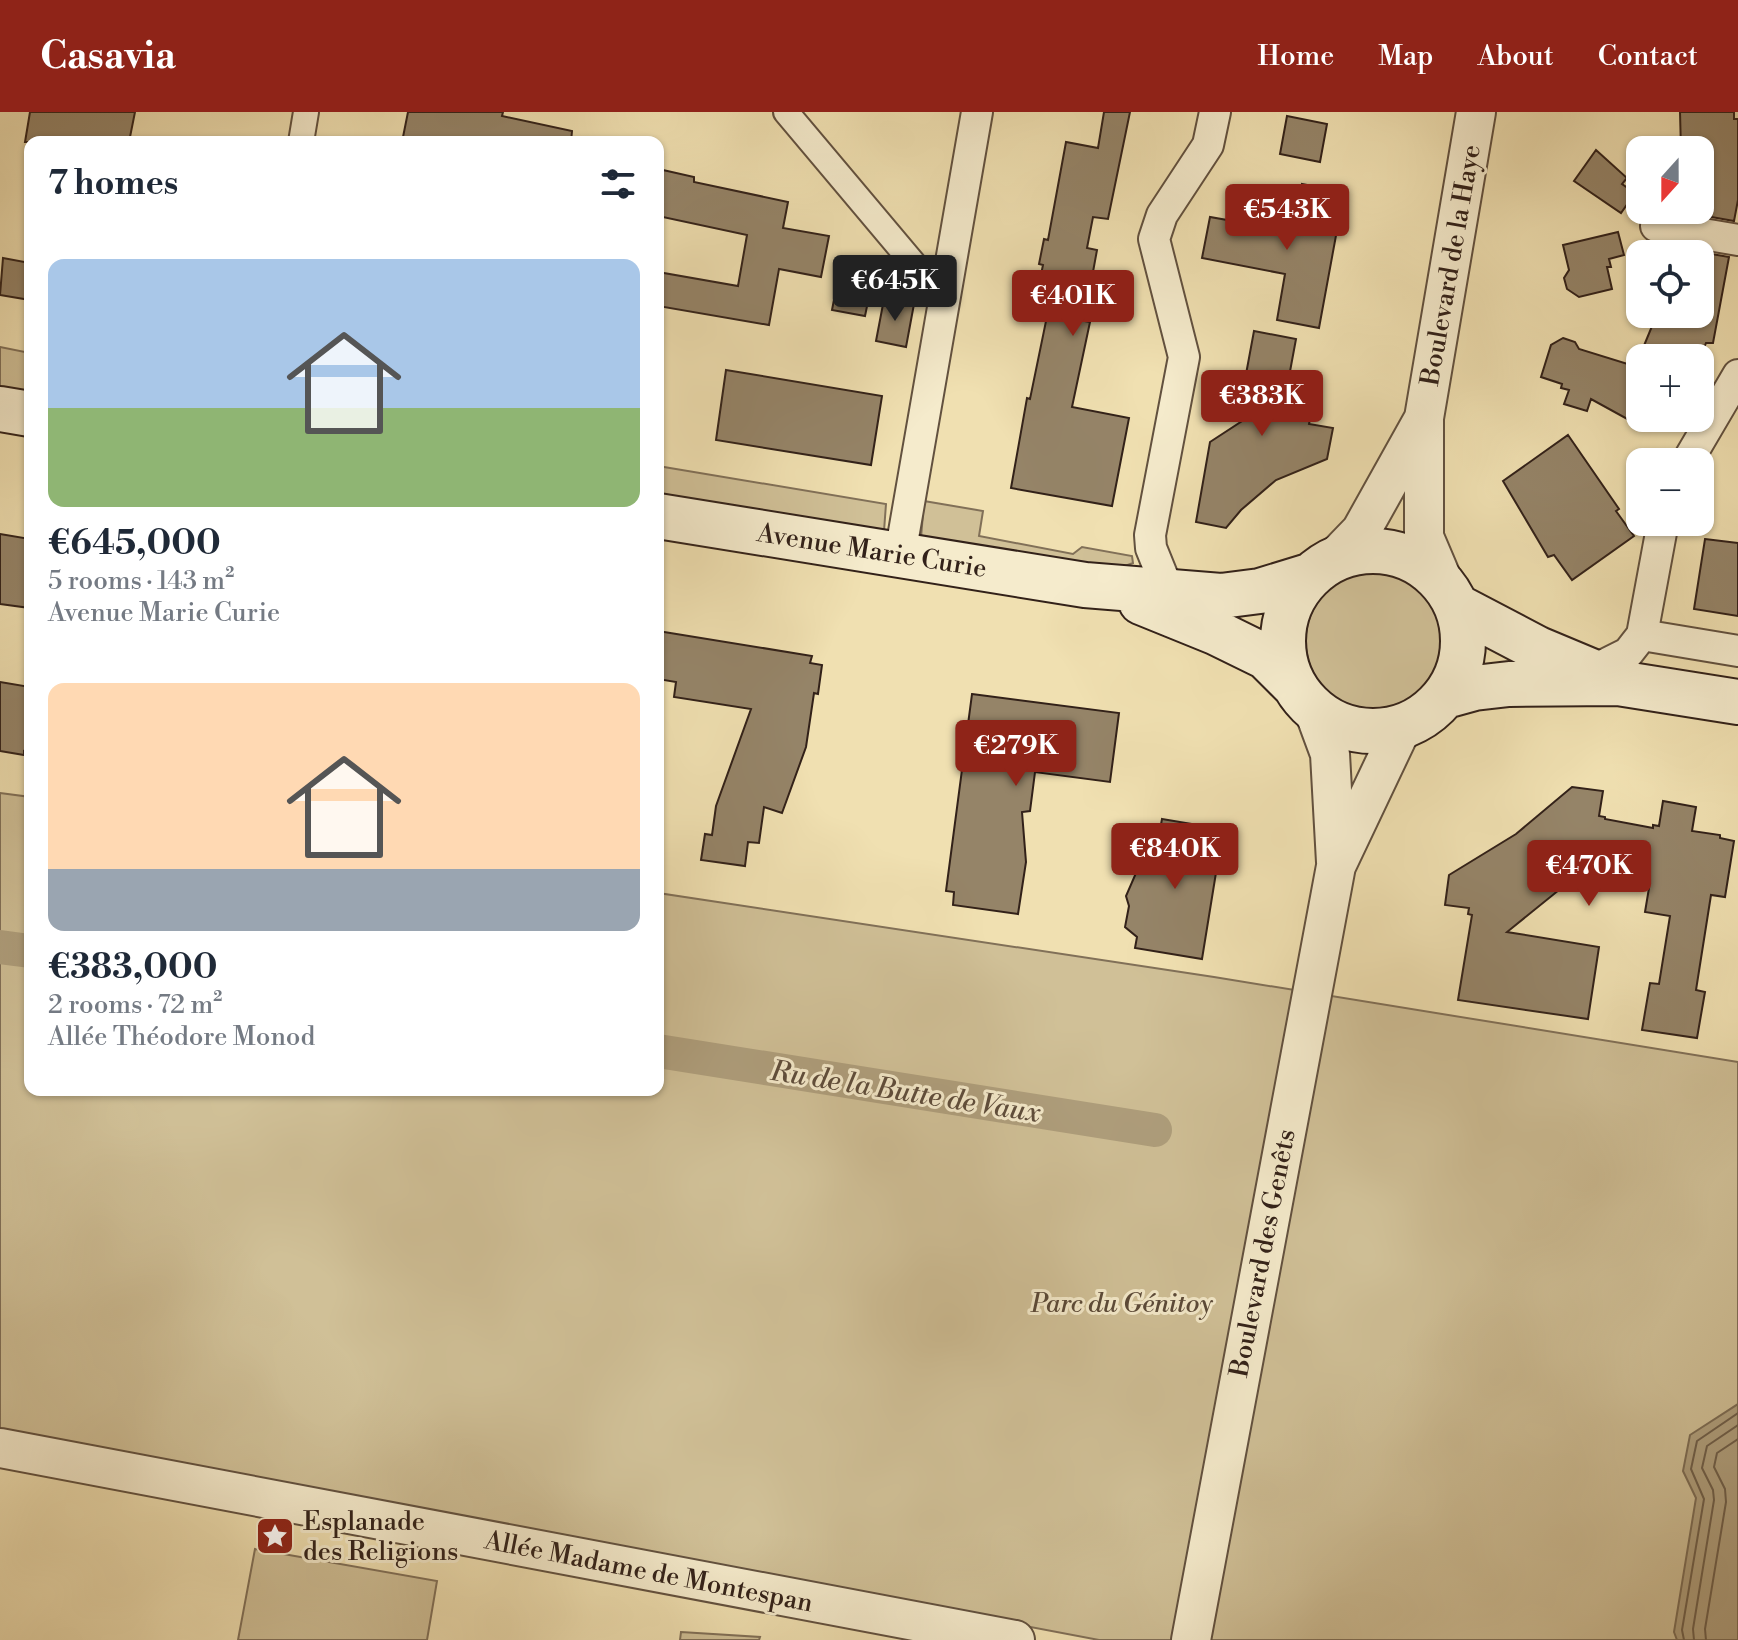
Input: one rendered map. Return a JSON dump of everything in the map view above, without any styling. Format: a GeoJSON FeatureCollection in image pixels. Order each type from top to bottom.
{"type":"FeatureCollection","features":[{"type":"Feature","properties":{"kind":"main road"},"geometry":{"type":"LineString","coordinates":[[0,409],[24,413]]}},
{"type":"Feature","properties":{"kind":"main road","name":"Avenue Marie Curie"},"geometry":{"type":"LineString","coordinates":[[664,517],[1085,585],[1237,596],[1287,585],[1321,568]]}},
{"type":"Feature","properties":{"kind":"main road"},"geometry":{"type":"LineString","coordinates":[[1451,595],[1464,637],[1460,668],[1445,696],[1426,714],[1402,727],[1379,731],[1355,730],[1333,722],[1304,696],[1284,657],[1284,628],[1292,600],[1321,568],[1362,551],[1393,552],[1421,564],[1451,595],[1538,649],[1605,677],[1738,702]]}},
{"type":"Feature","properties":{"kind":"main road","name":"Avenue Marie Curie"},"geometry":{"type":"LineString","coordinates":[[1085,585],[1152,606],[1266,657],[1304,696]]}},
{"type":"Feature","properties":{"kind":"main road"},"geometry":{"type":"LineString","coordinates":[[1445,696],[1474,688],[1605,677]]}},
{"type":"Feature","properties":{"kind":"street"},"geometry":{"type":"LineString","coordinates":[[302,136],[306,112]]}},
{"type":"Feature","properties":{"kind":"street"},"geometry":{"type":"LineString","coordinates":[[786,112],[945,301]]}},
{"type":"Feature","properties":{"kind":"street"},"geometry":{"type":"LineString","coordinates":[[900,555],[977,112]]}},
{"type":"Feature","properties":{"kind":"street"},"geometry":{"type":"LineString","coordinates":[[1168,590],[1151,548],[1150,535],[1184,357],[1154,239],[1162,215],[1208,145],[1215,112]]}},
{"type":"Feature","properties":{"kind":"street","name":"Boulevard de la Haye"},"geometry":{"type":"LineString","coordinates":[[1451,595],[1424,537],[1424,418],[1476,112]]}},
{"type":"Feature","properties":{"kind":"street"},"geometry":{"type":"LineString","coordinates":[[1656,226],[1738,240]]}},
{"type":"Feature","properties":{"kind":"street"},"geometry":{"type":"LineString","coordinates":[[1695,448],[1738,375]]}},
{"type":"Feature","properties":{"kind":"street","name":"Boulevard de la Haye"},"geometry":{"type":"LineString","coordinates":[[1321,568],[1361,531],[1424,418]]}},
{"type":"Feature","properties":{"kind":"street"},"geometry":{"type":"LineString","coordinates":[[1605,677],[1642,635],[1660,536]]}},
{"type":"Feature","properties":{"kind":"street"},"geometry":{"type":"LineString","coordinates":[[1642,635],[1738,651]]}},
{"type":"Feature","properties":{"kind":"street","name":"Boulevard des Genêts"},"geometry":{"type":"LineString","coordinates":[[1191,1640],[1336,866],[1330,754],[1304,696]]}},
{"type":"Feature","properties":{"kind":"street","name":"Boulevard des Genêts"},"geometry":{"type":"LineString","coordinates":[[1336,866],[1402,727]]}},
{"type":"Feature","properties":{"kind":"street","name":"Allée Madame de Montespan"},"geometry":{"type":"LineString","coordinates":[[0,1448],[1015,1640]]}},
{"type":"Feature","properties":{"kind":"green space"},"geometry":{"type":"Polygon","coordinates":[[[0,347],[24,352],[24,395],[0,391],[0,347]]]}},
{"type":"Feature","properties":{"kind":"green space"},"geometry":{"type":"Polygon","coordinates":[[[664,467],[886,504],[884,531],[664,496],[664,467]]]}},
{"type":"Feature","properties":{"kind":"green space"},"geometry":{"type":"Polygon","coordinates":[[[924,501],[983,511],[979,536],[1073,554],[1082,547],[1132,556],[1133,563],[1117,569],[921,538],[924,501]]]}},
{"type":"Feature","properties":{"kind":"green space"},"geometry":{"type":"Polygon","coordinates":[[[1377,570],[1404,576],[1427,591],[1442,614],[1448,641],[1442,668],[1427,691],[1404,706],[1377,712],[1350,706],[1327,691],[1312,668],[1306,641],[1312,614],[1327,591],[1350,576],[1377,570]]]}},
{"type":"Feature","properties":{"kind":"green space","name":"Parc du Génitoy"},"geometry":{"type":"Polygon","coordinates":[[[0,793],[24,796],[24,1096],[664,1096],[664,894],[1214,977],[1738,1062],[1738,1640],[1099,1640],[0,1432],[0,793]]]}},
{"type":"Feature","properties":{"kind":"green space"},"geometry":{"type":"Polygon","coordinates":[[[255,1549],[437,1581],[427,1640],[238,1640],[255,1549]]]}},
{"type":"Feature","properties":{"kind":"green space"},"geometry":{"type":"Polygon","coordinates":[[[681,1632],[760,1637],[759,1640],[680,1640],[681,1632]]]}},
{"type":"Feature","properties":{"kind":"water"},"geometry":{"type":"Polygon","coordinates":[[[1738,1404],[1738,1640],[1677,1640],[1674,1632],[1696,1498],[1683,1471],[1690,1435],[1738,1404]]]}},
{"type":"Feature","properties":{"kind":"building"},"geometry":{"type":"Polygon","coordinates":[[[30,112],[135,112],[130,136],[26,136],[30,112]]]}},
{"type":"Feature","properties":{"kind":"building"},"geometry":{"type":"Polygon","coordinates":[[[408,112],[503,112],[502,116],[572,131],[572,136],[403,136],[408,112]]]}},
{"type":"Feature","properties":{"kind":"building"},"geometry":{"type":"Polygon","coordinates":[[[1104,112],[1130,112],[1108,219],[1093,217],[1087,248],[1097,250],[1084,321],[1090,322],[1072,407],[1129,418],[1112,506],[1011,488],[1027,398],[1030,399],[1052,292],[1038,289],[1043,265],[1039,264],[1044,239],[1048,240],[1066,142],[1098,148],[1104,112]]]}},
{"type":"Feature","properties":{"kind":"building"},"geometry":{"type":"Polygon","coordinates":[[[1680,112],[1734,112],[1734,119],[1738,119],[1738,200],[1734,221],[1714,217],[1714,136],[1681,136],[1680,112]]]}},
{"type":"Feature","properties":{"kind":"building"},"geometry":{"type":"Polygon","coordinates":[[[1287,116],[1327,124],[1320,162],[1280,154],[1287,116]]]}},
{"type":"Feature","properties":{"kind":"building"},"geometry":{"type":"Polygon","coordinates":[[[1596,150],[1626,177],[1622,184],[1626,187],[1626,206],[1621,213],[1574,181],[1596,150]]]}},
{"type":"Feature","properties":{"kind":"building"},"geometry":{"type":"Polygon","coordinates":[[[664,170],[694,177],[694,182],[788,202],[783,228],[829,236],[821,277],[779,269],[769,325],[664,307],[664,273],[738,286],[747,235],[664,217],[664,170]]]}},
{"type":"Feature","properties":{"kind":"building"},"geometry":{"type":"Polygon","coordinates":[[[1302,184],[1344,192],[1319,328],[1277,320],[1285,274],[1202,258],[1210,217],[1294,232],[1302,184]]]}},
{"type":"Feature","properties":{"kind":"building"},"geometry":{"type":"Polygon","coordinates":[[[1618,232],[1624,255],[1609,259],[1611,267],[1607,267],[1612,289],[1579,297],[1567,289],[1564,278],[1569,270],[1563,245],[1618,232]]]}},
{"type":"Feature","properties":{"kind":"building"},"geometry":{"type":"Polygon","coordinates":[[[1714,254],[1729,257],[1713,343],[1645,344],[1651,328],[1714,328],[1714,254]]]}},
{"type":"Feature","properties":{"kind":"building"},"geometry":{"type":"Polygon","coordinates":[[[3,258],[24,262],[24,299],[0,295],[3,258]]]}},
{"type":"Feature","properties":{"kind":"building"},"geometry":{"type":"Polygon","coordinates":[[[841,264],[874,272],[865,316],[832,310],[841,264]]]}},
{"type":"Feature","properties":{"kind":"building"},"geometry":{"type":"Polygon","coordinates":[[[884,299],[914,304],[906,347],[876,341],[884,299]]]}},
{"type":"Feature","properties":{"kind":"building"},"geometry":{"type":"Polygon","coordinates":[[[1254,331],[1296,339],[1286,393],[1315,398],[1309,424],[1333,428],[1327,459],[1276,480],[1241,510],[1226,528],[1196,522],[1210,442],[1285,393],[1244,385],[1254,331]]]}},
{"type":"Feature","properties":{"kind":"building"},"geometry":{"type":"Polygon","coordinates":[[[1563,338],[1575,342],[1579,349],[1626,363],[1626,418],[1591,399],[1587,411],[1564,404],[1569,390],[1561,388],[1562,384],[1541,377],[1551,345],[1563,338]]]}},
{"type":"Feature","properties":{"kind":"building"},"geometry":{"type":"Polygon","coordinates":[[[726,370],[882,396],[871,465],[716,440],[726,370]]]}},
{"type":"Feature","properties":{"kind":"building"},"geometry":{"type":"Polygon","coordinates":[[[1568,435],[1619,509],[1616,511],[1626,525],[1626,536],[1634,536],[1572,580],[1554,555],[1548,557],[1503,481],[1568,435]]]}},
{"type":"Feature","properties":{"kind":"building"},"geometry":{"type":"Polygon","coordinates":[[[0,534],[24,538],[24,607],[0,604],[0,534]]]}},
{"type":"Feature","properties":{"kind":"building"},"geometry":{"type":"Polygon","coordinates":[[[1705,539],[1738,543],[1738,616],[1694,609],[1705,539]]]}},
{"type":"Feature","properties":{"kind":"building"},"geometry":{"type":"Polygon","coordinates":[[[664,632],[812,656],[810,663],[822,665],[818,694],[814,693],[806,747],[782,813],[764,807],[759,843],[748,842],[745,866],[701,860],[705,834],[712,835],[716,806],[751,709],[674,697],[676,682],[664,680],[664,632]]]}},
{"type":"Feature","properties":{"kind":"building"},"geometry":{"type":"Polygon","coordinates":[[[0,682],[24,686],[24,755],[0,751],[0,682]]]}},
{"type":"Feature","properties":{"kind":"building"},"geometry":{"type":"Polygon","coordinates":[[[972,694],[1119,713],[1110,782],[1035,772],[1030,811],[1022,812],[1026,862],[1018,914],[953,905],[954,892],[946,891],[972,694]]]}},
{"type":"Feature","properties":{"kind":"building"},"geometry":{"type":"Polygon","coordinates":[[[1572,787],[1603,791],[1599,816],[1653,828],[1653,825],[1659,826],[1663,801],[1696,807],[1692,831],[1720,835],[1720,838],[1734,841],[1725,897],[1711,895],[1696,990],[1705,992],[1697,1038],[1642,1030],[1650,983],[1659,984],[1670,916],[1645,912],[1649,888],[1595,877],[1595,880],[1575,877],[1507,932],[1599,947],[1588,1019],[1458,1000],[1472,915],[1468,914],[1469,908],[1445,905],[1449,875],[1516,834],[1572,787]]]}},
{"type":"Feature","properties":{"kind":"building"},"geometry":{"type":"Polygon","coordinates":[[[1162,819],[1216,828],[1213,847],[1220,848],[1202,959],[1135,948],[1137,937],[1125,927],[1129,906],[1126,896],[1136,873],[1147,868],[1150,851],[1156,852],[1162,819]]]}},
{"type":"Feature","properties":{"kind":"waterway","name":"Ru de la Butte de Vaux"},"geometry":{"type":"LineString","coordinates":[[0,947],[24,950]]}},
{"type":"Feature","properties":{"kind":"waterway","name":"Ru de la Butte de Vaux"},"geometry":{"type":"LineString","coordinates":[[664,1052],[1155,1130]]}},
{"type":"Feature","properties":{"kind":"place","name":"Esplanade des Religions"},"geometry":{"type":"Point","coordinates":[275,1536]}}]}
